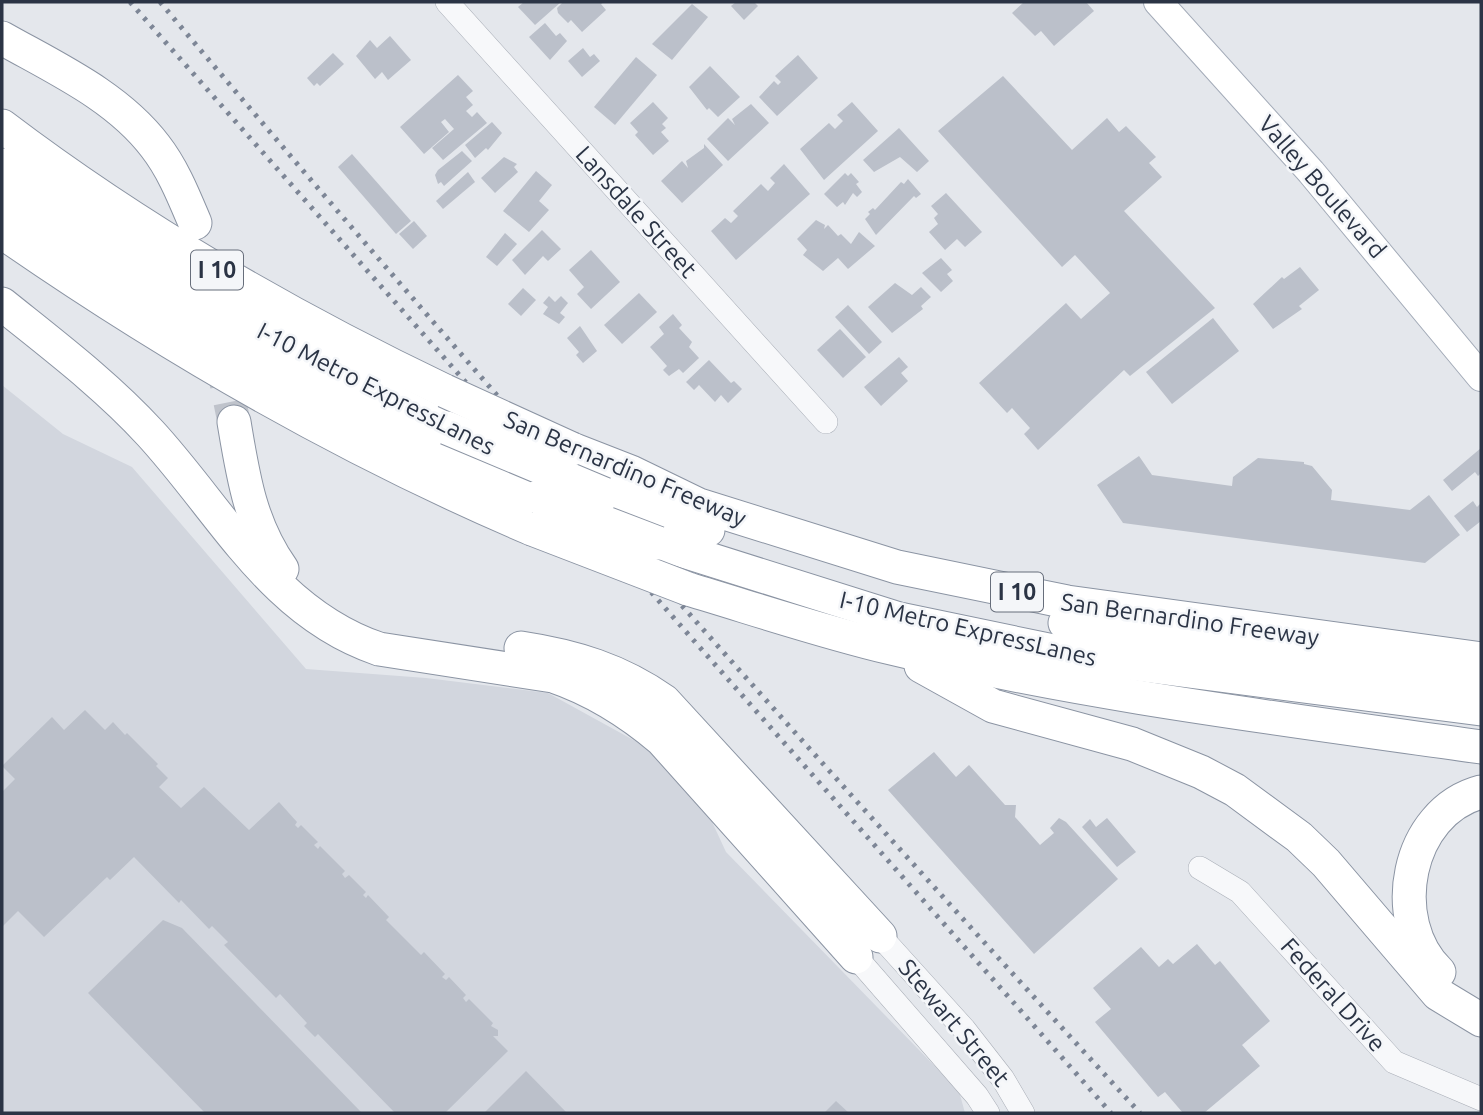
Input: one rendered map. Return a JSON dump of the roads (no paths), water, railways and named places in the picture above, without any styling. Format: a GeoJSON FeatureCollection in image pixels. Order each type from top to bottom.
{"type":"FeatureCollection","features":[{"type":"Feature","properties":{"kind":"highway"},"geometry":{"type":"LineString","coordinates":[[2,37],[99,95],[141,129],[171,171],[195,223]]}},
{"type":"Feature","properties":{"kind":"highway","name":"San Bernardino Freeway"},"geometry":{"type":"LineString","coordinates":[[2,126],[68,175],[218,270],[297,316],[445,391],[572,449],[631,472],[699,505],[897,567],[1067,602],[1481,659]]}},
{"type":"Feature","properties":{"kind":"highway","name":"I-10 Metro ExpressLanes"},"geometry":{"type":"LineString","coordinates":[[2,165],[121,247],[287,347],[447,428],[604,494],[770,551],[913,591],[1160,643],[1481,684]]}},
{"type":"Feature","properties":{"kind":"highway","name":"I-10 Metro ExpressLanes"},"geometry":{"type":"LineString","coordinates":[[2,200],[163,305],[299,384],[449,459],[658,543],[899,619],[1082,657],[1481,709]]}},
{"type":"Feature","properties":{"kind":"highway"},"geometry":{"type":"LineString","coordinates":[[2,232],[146,327],[253,393],[392,467],[532,529],[688,589],[888,648],[1059,683],[1181,704],[1481,747]]}},
{"type":"Feature","properties":{"kind":"highway"},"geometry":{"type":"LineString","coordinates":[[2,304],[101,385],[150,432],[244,550],[309,614],[352,640],[379,649],[553,676],[579,685],[631,714],[662,740],[868,946]]}},
{"type":"Feature","properties":{"kind":"highway"},"geometry":{"type":"LineString","coordinates":[[233,422],[254,519],[266,547],[283,570],[303,590],[331,611],[357,624],[386,633],[554,653],[586,660],[639,683],[664,701],[688,726],[868,946]]}},
{"type":"Feature","properties":{"kind":"highway"},"geometry":{"type":"LineString","coordinates":[[888,648],[993,706],[1132,744],[1201,772],[1235,790],[1291,830],[1326,863],[1438,995],[1481,1020]]}},
{"type":"Feature","properties":{"kind":"highway"},"geometry":{"type":"LineString","coordinates":[[1481,792],[1471,794],[1440,817],[1420,845],[1410,871],[1408,899],[1411,926],[1432,965],[1451,984],[1481,1001]]}},
{"type":"Feature","properties":{"kind":"main road","name":"Valley Boulevard"},"geometry":{"type":"LineString","coordinates":[[1158,2],[1311,172],[1481,377]]}},
{"type":"Feature","properties":{"kind":"street","name":"Lansdale Street"},"geometry":{"type":"LineString","coordinates":[[447,2],[826,422]]}},
{"type":"Feature","properties":{"kind":"street","name":"Federal Drive"},"geometry":{"type":"LineString","coordinates":[[1200,868],[1240,892],[1394,1062],[1481,1099]]}},
{"type":"Feature","properties":{"kind":"street","name":"Stewart Street"},"geometry":{"type":"LineString","coordinates":[[868,946],[988,1113]]}},
{"type":"Feature","properties":{"kind":"street","name":"Stewart Street"},"geometry":{"type":"LineString","coordinates":[[868,946],[964,1029],[1003,1079],[1023,1113]]}},
{"type":"Feature","properties":{"kind":"tunnel"},"geometry":{"type":"LineString","coordinates":[[220,353],[234,422]]}},
{"type":"Feature","properties":{"kind":"railway"},"geometry":{"type":"LineString","coordinates":[[130,2],[1111,1113]]}},
{"type":"Feature","properties":{"kind":"railway"},"geometry":{"type":"LineString","coordinates":[[160,2],[400,284],[644,563],[1140,1113]]}}]}
